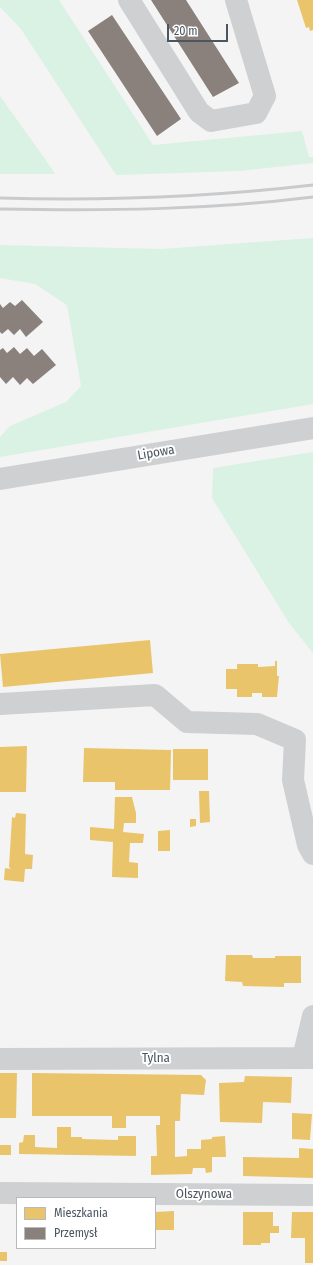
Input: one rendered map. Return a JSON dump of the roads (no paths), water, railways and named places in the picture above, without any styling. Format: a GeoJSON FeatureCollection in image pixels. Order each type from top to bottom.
{"type":"FeatureCollection","features":[{"type":"Feature","properties":{"kind":"street"},"geometry":{"type":"LineString","coordinates":[[129,0],[199,112],[211,120],[256,113],[265,96],[236,0]]}},
{"type":"Feature","properties":{"kind":"street","name":"Lipowa"},"geometry":{"type":"LineString","coordinates":[[0,479],[313,428]]}},
{"type":"Feature","properties":{"kind":"street"},"geometry":{"type":"LineString","coordinates":[[0,704],[155,695],[186,722],[257,724],[295,740],[293,780],[308,845],[313,854]]}},
{"type":"Feature","properties":{"kind":"street"},"geometry":{"type":"LineString","coordinates":[[308,1058],[313,1016]]}},
{"type":"Feature","properties":{"kind":"street","name":"Tylna"},"geometry":{"type":"LineString","coordinates":[[0,1058],[308,1058]]}},
{"type":"Feature","properties":{"kind":"street","name":"Olszynowa"},"geometry":{"type":"LineString","coordinates":[[0,1193],[313,1195]]}},
{"type":"Feature","properties":{"kind":"railway"},"geometry":{"type":"LineString","coordinates":[[0,198],[79,199],[157,197],[235,193],[313,185]]}},
{"type":"Feature","properties":{"kind":"railway"},"geometry":{"type":"LineString","coordinates":[[0,209],[157,209],[235,205],[313,197]]}}]}
